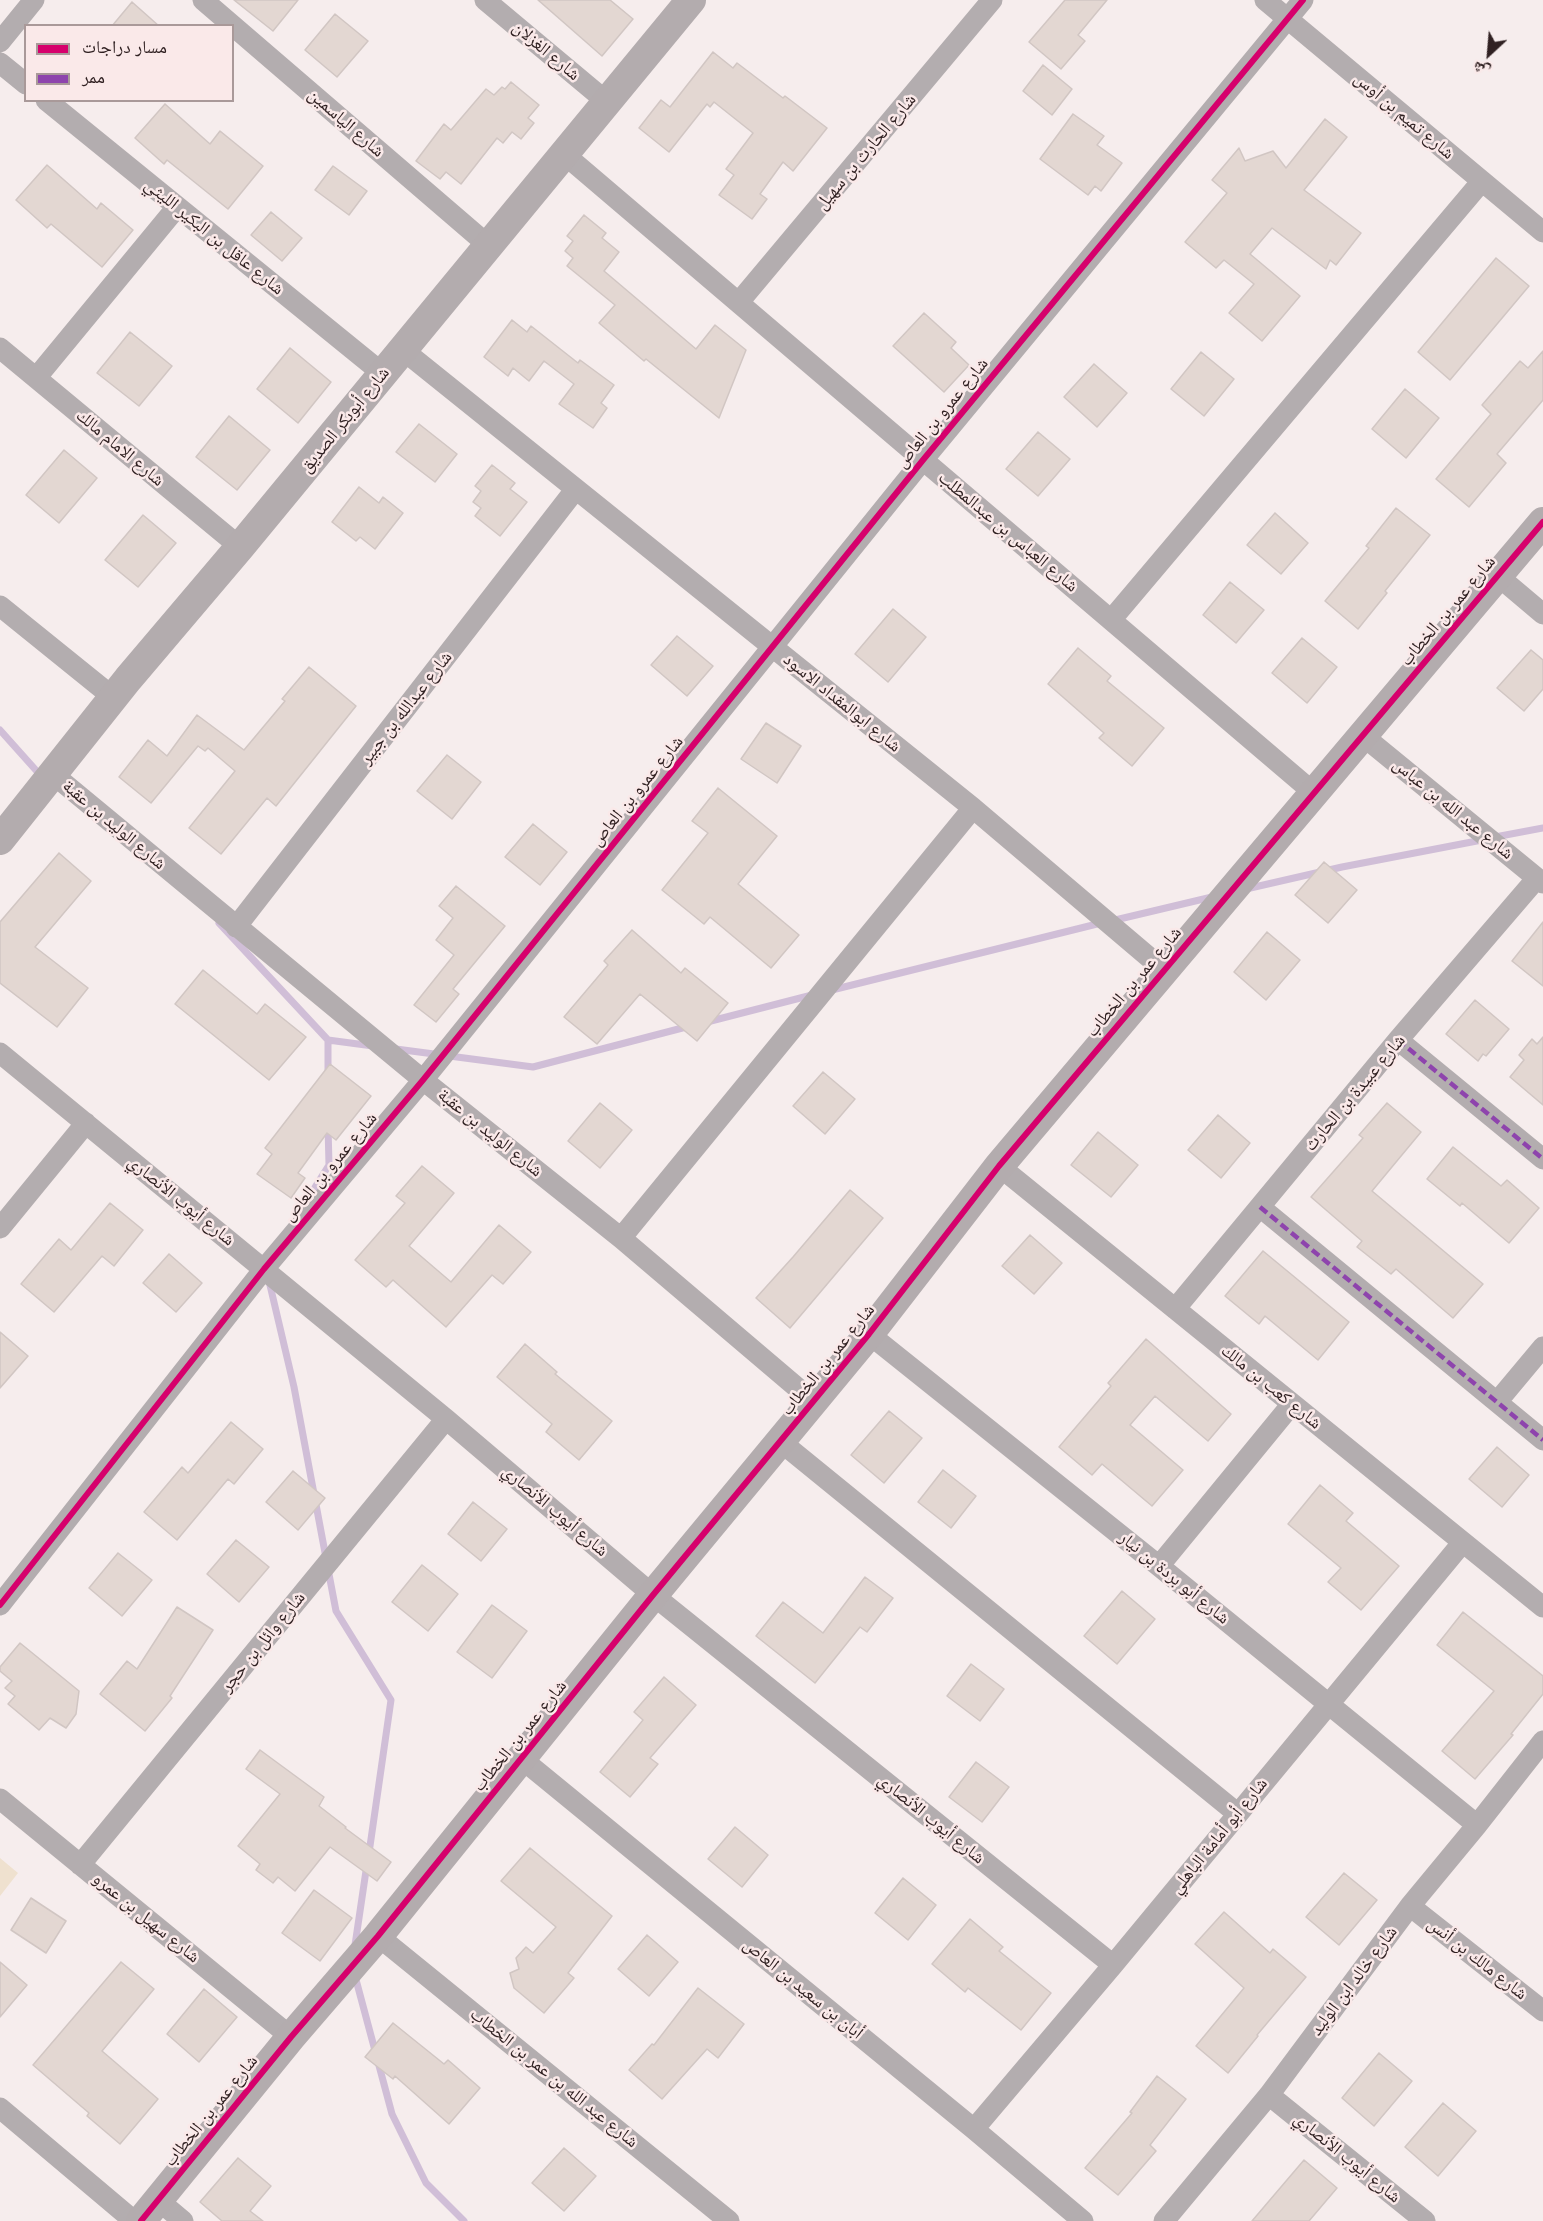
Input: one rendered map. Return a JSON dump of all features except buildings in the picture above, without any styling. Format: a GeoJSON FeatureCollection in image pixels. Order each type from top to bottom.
{"type":"FeatureCollection","features":[{"type":"Feature","properties":{"kind":"street"},"geometry":{"type":"LineString","coordinates":[[0,42],[34,0]]}},
{"type":"Feature","properties":{"kind":"street","name":"شارع الياسمين"},"geometry":{"type":"LineString","coordinates":[[203,0],[231,24]]}},
{"type":"Feature","properties":{"kind":"street","name":"شارع الغزلان"},"geometry":{"type":"LineString","coordinates":[[485,0],[607,102]]}},
{"type":"Feature","properties":{"kind":"street","name":"شارع أبوبكر الصديق"},"geometry":{"type":"LineString","coordinates":[[0,840],[114,698],[691,0]]}},
{"type":"Feature","properties":{"kind":"street","name":"شارع الحارث بن سهيل"},"geometry":{"type":"LineString","coordinates":[[739,302],[992,0]]}},
{"type":"Feature","properties":{"kind":"street","name":"شارع تميم بن أوس"},"geometry":{"type":"LineString","coordinates":[[1265,0],[1543,232]]}},
{"type":"Feature","properties":{"kind":"street","name":"شارع عمرو بن العاص"},"geometry":{"type":"LineString","coordinates":[[0,1605],[264,1269],[423,1080],[923,460],[1303,0]]}},
{"type":"Feature","properties":{"kind":"street","name":"شارع الياسمين"},"geometry":{"type":"LineString","coordinates":[[234,27],[489,246]]}},
{"type":"Feature","properties":{"kind":"street"},"geometry":{"type":"LineString","coordinates":[[0,63],[24,82]]}},
{"type":"Feature","properties":{"kind":"street","name":"شارع عاقل بن البكير الليثي"},"geometry":{"type":"LineString","coordinates":[[48,102],[382,373]]}},
{"type":"Feature","properties":{"kind":"street","name":"شارع العباس بن عبدالمطلب"},"geometry":{"type":"LineString","coordinates":[[564,154],[1314,793]]}},
{"type":"Feature","properties":{"kind":"street"},"geometry":{"type":"LineString","coordinates":[[1111,620],[1482,181]]}},
{"type":"Feature","properties":{"kind":"street"},"geometry":{"type":"LineString","coordinates":[[36,378],[177,207]]}},
{"type":"Feature","properties":{"kind":"street","name":"شارع الامام مالك"},"geometry":{"type":"LineString","coordinates":[[0,348],[240,548]]}},
{"type":"Feature","properties":{"kind":"street","name":"شارع ابوالمقداد الاسود"},"geometry":{"type":"LineString","coordinates":[[403,350],[973,808],[1164,970]]}},
{"type":"Feature","properties":{"kind":"street","name":"شارع عبدالله بن جبير"},"geometry":{"type":"LineString","coordinates":[[236,927],[575,490]]}},
{"type":"Feature","properties":{"kind":"street","name":"شارع عمر بن الخطاب"},"geometry":{"type":"LineString","coordinates":[[150,2211],[814,1402],[999,1166],[1543,522]]}},
{"type":"Feature","properties":{"kind":"street"},"geometry":{"type":"LineString","coordinates":[[1497,576],[1543,614]]}},
{"type":"Feature","properties":{"kind":"street"},"geometry":{"type":"LineString","coordinates":[[0,606],[114,698]]}},
{"type":"Feature","properties":{"kind":"street","name":"شارع عبد الله بن عباس"},"geometry":{"type":"LineString","coordinates":[[1362,735],[1540,880]]}},
{"type":"Feature","properties":{"kind":"street","name":"شارع الوليد بن عقبة"},"geometry":{"type":"LineString","coordinates":[[54,775],[423,1080],[621,1238],[814,1402]]}},
{"type":"Feature","properties":{"kind":"street"},"geometry":{"type":"LineString","coordinates":[[621,1238],[973,808]]}},
{"type":"Feature","properties":{"kind":"street","name":"شارع عبيدة بن الحارث"},"geometry":{"type":"LineString","coordinates":[[1175,1309],[1398,1040],[1540,880]]}},
{"type":"Feature","properties":{"kind":"street"},"geometry":{"type":"LineString","coordinates":[[1398,1040],[1543,1159]]}},
{"type":"Feature","properties":{"kind":"street","name":"شارع أيوب الأنصاري"},"geometry":{"type":"LineString","coordinates":[[0,1053],[446,1419],[654,1595],[1113,1965]]}},
{"type":"Feature","properties":{"kind":"street"},"geometry":{"type":"LineString","coordinates":[[0,1228],[86,1124]]}},
{"type":"Feature","properties":{"kind":"street","name":"شارع كعب بن مالك"},"geometry":{"type":"LineString","coordinates":[[999,1166],[1543,1607]]}},
{"type":"Feature","properties":{"kind":"street"},"geometry":{"type":"LineString","coordinates":[[1260,1207],[1543,1440]]}},
{"type":"Feature","properties":{"kind":"street","name":"شارع أبو بردة بن نيار"},"geometry":{"type":"LineString","coordinates":[[869,1334],[1329,1703],[1477,1825]]}},
{"type":"Feature","properties":{"kind":"street"},"geometry":{"type":"LineString","coordinates":[[1497,1402],[1543,1347]]}},
{"type":"Feature","properties":{"kind":"street"},"geometry":{"type":"LineString","coordinates":[[1159,1566],[1292,1404]]}},
{"type":"Feature","properties":{"kind":"street","name":"شارع وائل بن حجر"},"geometry":{"type":"LineString","coordinates":[[80,1865],[446,1419]]}},
{"type":"Feature","properties":{"kind":"street"},"geometry":{"type":"LineString","coordinates":[[781,1442],[1238,1814]]}},
{"type":"Feature","properties":{"kind":"street","name":"شارع أبو أمامة الباهلي"},"geometry":{"type":"LineString","coordinates":[[974,2129],[1113,1965],[1463,1542]]}},
{"type":"Feature","properties":{"kind":"street","name":"شارع خالد ابن الوليد"},"geometry":{"type":"LineString","coordinates":[[1164,2221],[1269,2095],[1410,1906],[1543,1741]]}},
{"type":"Feature","properties":{"kind":"street","name":"أبان بن سعيد بن العاص"},"geometry":{"type":"LineString","coordinates":[[522,1759],[1083,2221]]}},
{"type":"Feature","properties":{"kind":"street","name":"شارع سهيل بن عمرو"},"geometry":{"type":"LineString","coordinates":[[0,1799],[291,2037]]}},
{"type":"Feature","properties":{"kind":"street","name":"شارع مالك بن أنس"},"geometry":{"type":"LineString","coordinates":[[1410,1906],[1543,2011]]}},
{"type":"Feature","properties":{"kind":"street","name":"شارع عبد الله بن عمر بن الخطاب"},"geometry":{"type":"LineString","coordinates":[[378,1936],[729,2221]]}},
{"type":"Feature","properties":{"kind":"street","name":"شارع أيوب الأنصاري"},"geometry":{"type":"LineString","coordinates":[[1269,2095],[1425,2221]]}},
{"type":"Feature","properties":{"kind":"street"},"geometry":{"type":"LineString","coordinates":[[0,2108],[134,2221]]}},
{"type":"Feature","properties":{"kind":"street"},"geometry":{"type":"LineString","coordinates":[[150,2211],[183,2221]]}},
{"type":"Feature","properties":{"kind":"shaded area"},"geometry":{"type":"Polygon","coordinates":[[[0,1858],[18,1873],[0,1896],[0,1858]]]}},
{"type":"Feature","properties":{"kind":"waterway"},"geometry":{"type":"LineString","coordinates":[[0,730],[42,777]]}},
{"type":"Feature","properties":{"kind":"waterway"},"geometry":{"type":"LineString","coordinates":[[1495,837],[1543,828]]}},
{"type":"Feature","properties":{"kind":"waterway"},"geometry":{"type":"LineString","coordinates":[[1246,889],[1342,867],[1482,840]]}},
{"type":"Feature","properties":{"kind":"waterway"},"geometry":{"type":"LineString","coordinates":[[1111,921],[1212,897]]}},
{"type":"Feature","properties":{"kind":"waterway"},"geometry":{"type":"LineString","coordinates":[[219,923],[328,1040],[328,1073]]}},
{"type":"Feature","properties":{"kind":"waterway"},"geometry":{"type":"LineString","coordinates":[[832,990],[1101,923]]}},
{"type":"Feature","properties":{"kind":"waterway"},"geometry":{"type":"LineString","coordinates":[[707,1022],[812,995]]}},
{"type":"Feature","properties":{"kind":"waterway"},"geometry":{"type":"LineString","coordinates":[[396,1049],[533,1067],[690,1026]]}},
{"type":"Feature","properties":{"kind":"waterway"},"geometry":{"type":"LineString","coordinates":[[328,1040],[373,1046]]}},
{"type":"Feature","properties":{"kind":"waterway"},"geometry":{"type":"LineString","coordinates":[[300,1211],[329,1165],[328,1126]]}},
{"type":"Feature","properties":{"kind":"waterway"},"geometry":{"type":"LineString","coordinates":[[269,1281],[294,1387],[326,1558]]}},
{"type":"Feature","properties":{"kind":"waterway"},"geometry":{"type":"LineString","coordinates":[[328,1569],[336,1611],[391,1700],[369,1853]]}},
{"type":"Feature","properties":{"kind":"waterway"},"geometry":{"type":"LineString","coordinates":[[355,1945],[367,1864]]}},
{"type":"Feature","properties":{"kind":"waterway"},"geometry":{"type":"LineString","coordinates":[[355,1976],[392,2114],[426,2183],[464,2221]]}},
{"type":"Feature","properties":{"kind":"marked path"},"geometry":{"type":"LineString","coordinates":[[1398,1040],[1543,1159]]}},
{"type":"Feature","properties":{"kind":"marked path"},"geometry":{"type":"LineString","coordinates":[[1260,1207],[1543,1440]]}},
{"type":"Feature","properties":{"kind":"cycle path"},"geometry":{"type":"LineString","coordinates":[[0,1605],[264,1269],[423,1080],[923,460],[1303,0]]}},
{"type":"Feature","properties":{"kind":"cycle path"},"geometry":{"type":"LineString","coordinates":[[141,2221],[291,2037],[378,1936],[653,1595],[869,1334],[999,1166],[1543,522]]}}]}
